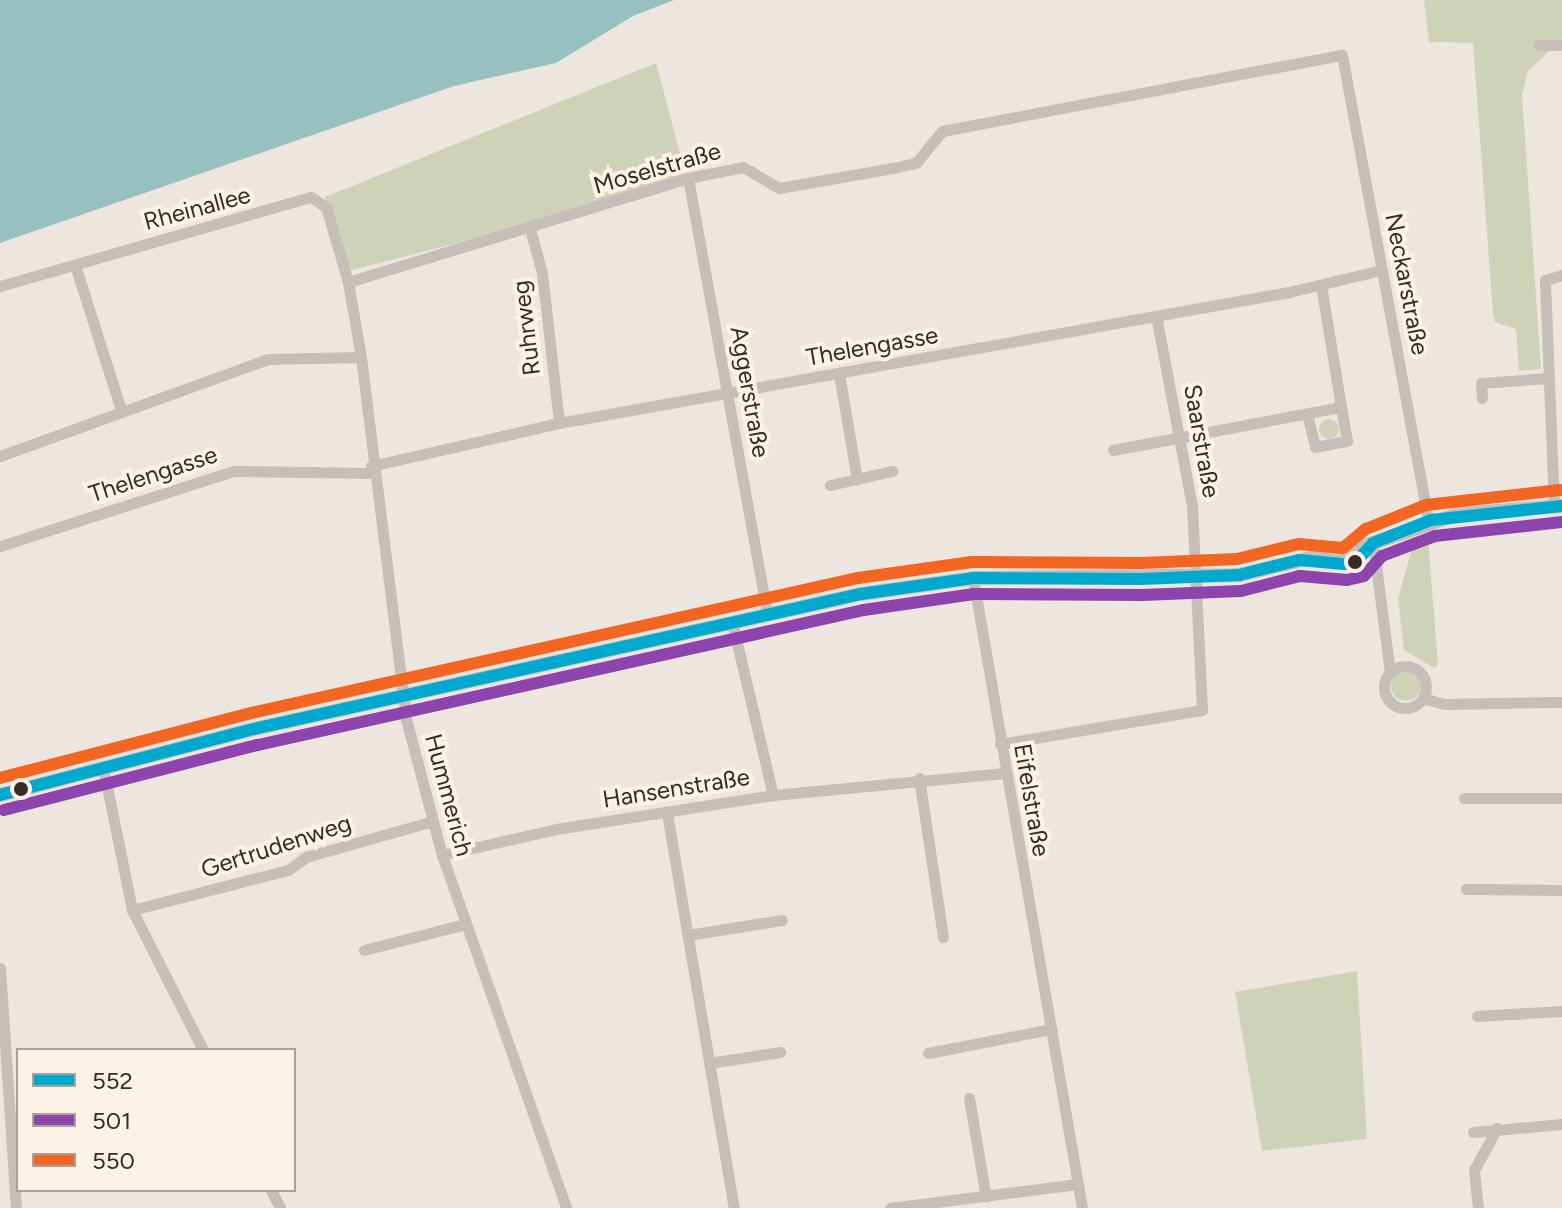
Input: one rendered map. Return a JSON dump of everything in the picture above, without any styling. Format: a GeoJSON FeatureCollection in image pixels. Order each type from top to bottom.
{"type":"FeatureCollection","features":[{"type":"Feature","properties":{"kind":"street"},"geometry":{"type":"LineString","coordinates":[[1539,45],[1562,45]]}},
{"type":"Feature","properties":{"kind":"street","name":"Moselstraße"},"geometry":{"type":"LineString","coordinates":[[348,282],[530,229],[688,178],[743,167],[779,188],[898,167],[916,163],[942,131],[1342,55]]}},
{"type":"Feature","properties":{"kind":"street","name":"Neckarstraße"},"geometry":{"type":"LineString","coordinates":[[1342,55],[1428,521]]}},
{"type":"Feature","properties":{"kind":"street","name":"Aggerstraße"},"geometry":{"type":"LineString","coordinates":[[688,178],[767,614]]}},
{"type":"Feature","properties":{"kind":"street","name":"Rheinallee"},"geometry":{"type":"LineString","coordinates":[[0,286],[311,197],[326,207],[348,282]]}},
{"type":"Feature","properties":{"kind":"street","name":"Ruhrweg"},"geometry":{"type":"LineString","coordinates":[[530,229],[542,273],[559,423]]}},
{"type":"Feature","properties":{"kind":"street"},"geometry":{"type":"LineString","coordinates":[[75,265],[121,410]]}},
{"type":"Feature","properties":{"kind":"street","name":"Thelengasse"},"geometry":{"type":"LineString","coordinates":[[0,546],[234,471],[371,470],[559,423],[1156,316],[1321,285],[1381,270]]}},
{"type":"Feature","properties":{"kind":"street"},"geometry":{"type":"LineString","coordinates":[[0,795],[103,767],[404,695],[767,614],[973,578],[1239,575],[1373,543],[1428,521],[1558,506],[1556,407],[1548,378],[1545,280],[1562,275]]}},
{"type":"Feature","properties":{"kind":"street","name":"Hummerich"},"geometry":{"type":"LineString","coordinates":[[348,282],[361,357],[371,470],[404,695],[433,821],[465,924],[566,1208]]}},
{"type":"Feature","properties":{"kind":"street"},"geometry":{"type":"LineString","coordinates":[[1307,414],[1315,447],[1347,441],[1321,285]]}},
{"type":"Feature","properties":{"kind":"street","name":"Saarstraße"},"geometry":{"type":"LineString","coordinates":[[1000,744],[1202,710],[1192,506],[1182,439],[1156,316]]}},
{"type":"Feature","properties":{"kind":"street"},"geometry":{"type":"LineString","coordinates":[[0,456],[268,359],[361,357]]}},
{"type":"Feature","properties":{"kind":"street"},"geometry":{"type":"LineString","coordinates":[[839,374],[857,479]]}},
{"type":"Feature","properties":{"kind":"street"},"geometry":{"type":"LineString","coordinates":[[1482,398],[1481,383],[1548,378]]}},
{"type":"Feature","properties":{"kind":"street"},"geometry":{"type":"LineString","coordinates":[[1113,450],[1341,407]]}},
{"type":"Feature","properties":{"kind":"street"},"geometry":{"type":"LineString","coordinates":[[830,485],[892,471]]}},
{"type":"Feature","properties":{"kind":"street"},"geometry":{"type":"LineString","coordinates":[[1373,543],[1390,672],[1384,687],[1391,703],[1408,708],[1423,698],[1426,683],[1418,670],[1404,666],[1390,672]]}},
{"type":"Feature","properties":{"kind":"street","name":"Eifelstraße"},"geometry":{"type":"LineString","coordinates":[[973,578],[1082,1208]]}},
{"type":"Feature","properties":{"kind":"street"},"geometry":{"type":"LineString","coordinates":[[732,622],[773,795]]}},
{"type":"Feature","properties":{"kind":"street"},"geometry":{"type":"LineString","coordinates":[[1423,698],[1444,704],[1562,702]]}},
{"type":"Feature","properties":{"kind":"street"},"geometry":{"type":"LineString","coordinates":[[103,767],[132,910],[202,1048]]}},
{"type":"Feature","properties":{"kind":"street","name":"Hansenstraße"},"geometry":{"type":"LineString","coordinates":[[442,855],[556,829],[773,795],[919,778],[1005,773]]}},
{"type":"Feature","properties":{"kind":"street"},"geometry":{"type":"LineString","coordinates":[[919,778],[943,937]]}},
{"type":"Feature","properties":{"kind":"street"},"geometry":{"type":"LineString","coordinates":[[1464,798],[1562,798]]}},
{"type":"Feature","properties":{"kind":"street"},"geometry":{"type":"LineString","coordinates":[[667,813],[734,1208]]}},
{"type":"Feature","properties":{"kind":"street","name":"Gertrudenweg"},"geometry":{"type":"LineString","coordinates":[[132,910],[288,870],[306,857],[433,821]]}},
{"type":"Feature","properties":{"kind":"street"},"geometry":{"type":"LineString","coordinates":[[1466,889],[1562,890]]}},
{"type":"Feature","properties":{"kind":"street"},"geometry":{"type":"LineString","coordinates":[[688,935],[782,920]]}},
{"type":"Feature","properties":{"kind":"street"},"geometry":{"type":"LineString","coordinates":[[364,950],[465,924]]}},
{"type":"Feature","properties":{"kind":"street"},"geometry":{"type":"LineString","coordinates":[[0,968],[16,1208]]}},
{"type":"Feature","properties":{"kind":"street"},"geometry":{"type":"LineString","coordinates":[[1477,1016],[1562,1011]]}},
{"type":"Feature","properties":{"kind":"street"},"geometry":{"type":"LineString","coordinates":[[928,1053],[1052,1029]]}},
{"type":"Feature","properties":{"kind":"street"},"geometry":{"type":"LineString","coordinates":[[709,1063],[780,1052]]}},
{"type":"Feature","properties":{"kind":"street"},"geometry":{"type":"LineString","coordinates":[[969,1098],[986,1197]]}},
{"type":"Feature","properties":{"kind":"street"},"geometry":{"type":"LineString","coordinates":[[1473,1132],[1562,1124]]}},
{"type":"Feature","properties":{"kind":"street"},"geometry":{"type":"LineString","coordinates":[[1478,1208],[1474,1170],[1497,1128]]}},
{"type":"Feature","properties":{"kind":"street"},"geometry":{"type":"LineString","coordinates":[[890,1208],[947,1205],[1077,1184]]}},
{"type":"Feature","properties":{"kind":"green space"},"geometry":{"type":"Polygon","coordinates":[[[1424,0],[1562,0],[1562,39],[1528,71],[1522,95],[1541,369],[1519,371],[1516,329],[1495,322],[1493,314],[1473,43],[1429,42],[1424,0]]]}},
{"type":"Feature","properties":{"kind":"green space"},"geometry":{"type":"Polygon","coordinates":[[[656,63],[688,183],[349,271],[325,197],[656,63]]]}},
{"type":"Feature","properties":{"kind":"green space"},"geometry":{"type":"Polygon","coordinates":[[[1329,419],[1336,422],[1339,429],[1336,436],[1329,439],[1322,436],[1319,429],[1322,422],[1329,419]]]}},
{"type":"Feature","properties":{"kind":"green space"},"geometry":{"type":"Polygon","coordinates":[[[1428,539],[1438,665],[1434,668],[1404,650],[1398,599],[1411,552],[1428,539]]]}},
{"type":"Feature","properties":{"kind":"green space"},"geometry":{"type":"Polygon","coordinates":[[[1406,671],[1417,675],[1421,686],[1417,697],[1406,701],[1395,697],[1391,686],[1395,675],[1406,671]]]}},
{"type":"Feature","properties":{"kind":"green space"},"geometry":{"type":"Polygon","coordinates":[[[1357,971],[1367,1139],[1262,1151],[1235,992],[1357,971]]]}},
{"type":"Feature","properties":{"kind":"water"},"geometry":{"type":"Polygon","coordinates":[[[0,0],[674,0],[633,16],[556,63],[454,86],[0,243],[0,0]]]}},
{"type":"Feature","properties":{"kind":"transit line","name":"550"},"geometry":{"type":"LineString","coordinates":[[0,778],[251,713],[858,578],[972,562],[1141,563],[1237,559],[1299,544],[1343,548],[1366,529],[1426,505],[1560,490]]}},
{"type":"Feature","properties":{"kind":"transit line","name":"552"},"geometry":{"type":"LineString","coordinates":[[0,795],[254,729],[861,594],[973,578],[1141,579],[1239,575],[1299,560],[1344,564],[1356,562],[1373,543],[1431,520],[1562,506]]}},
{"type":"Feature","properties":{"kind":"transit line","name":"501"},"geometry":{"type":"LineString","coordinates":[[4,810],[258,745],[864,610],[974,594],[1142,595],[1241,591],[1300,576],[1347,580],[1364,576],[1382,556],[1435,536],[1562,522]]}}]}
